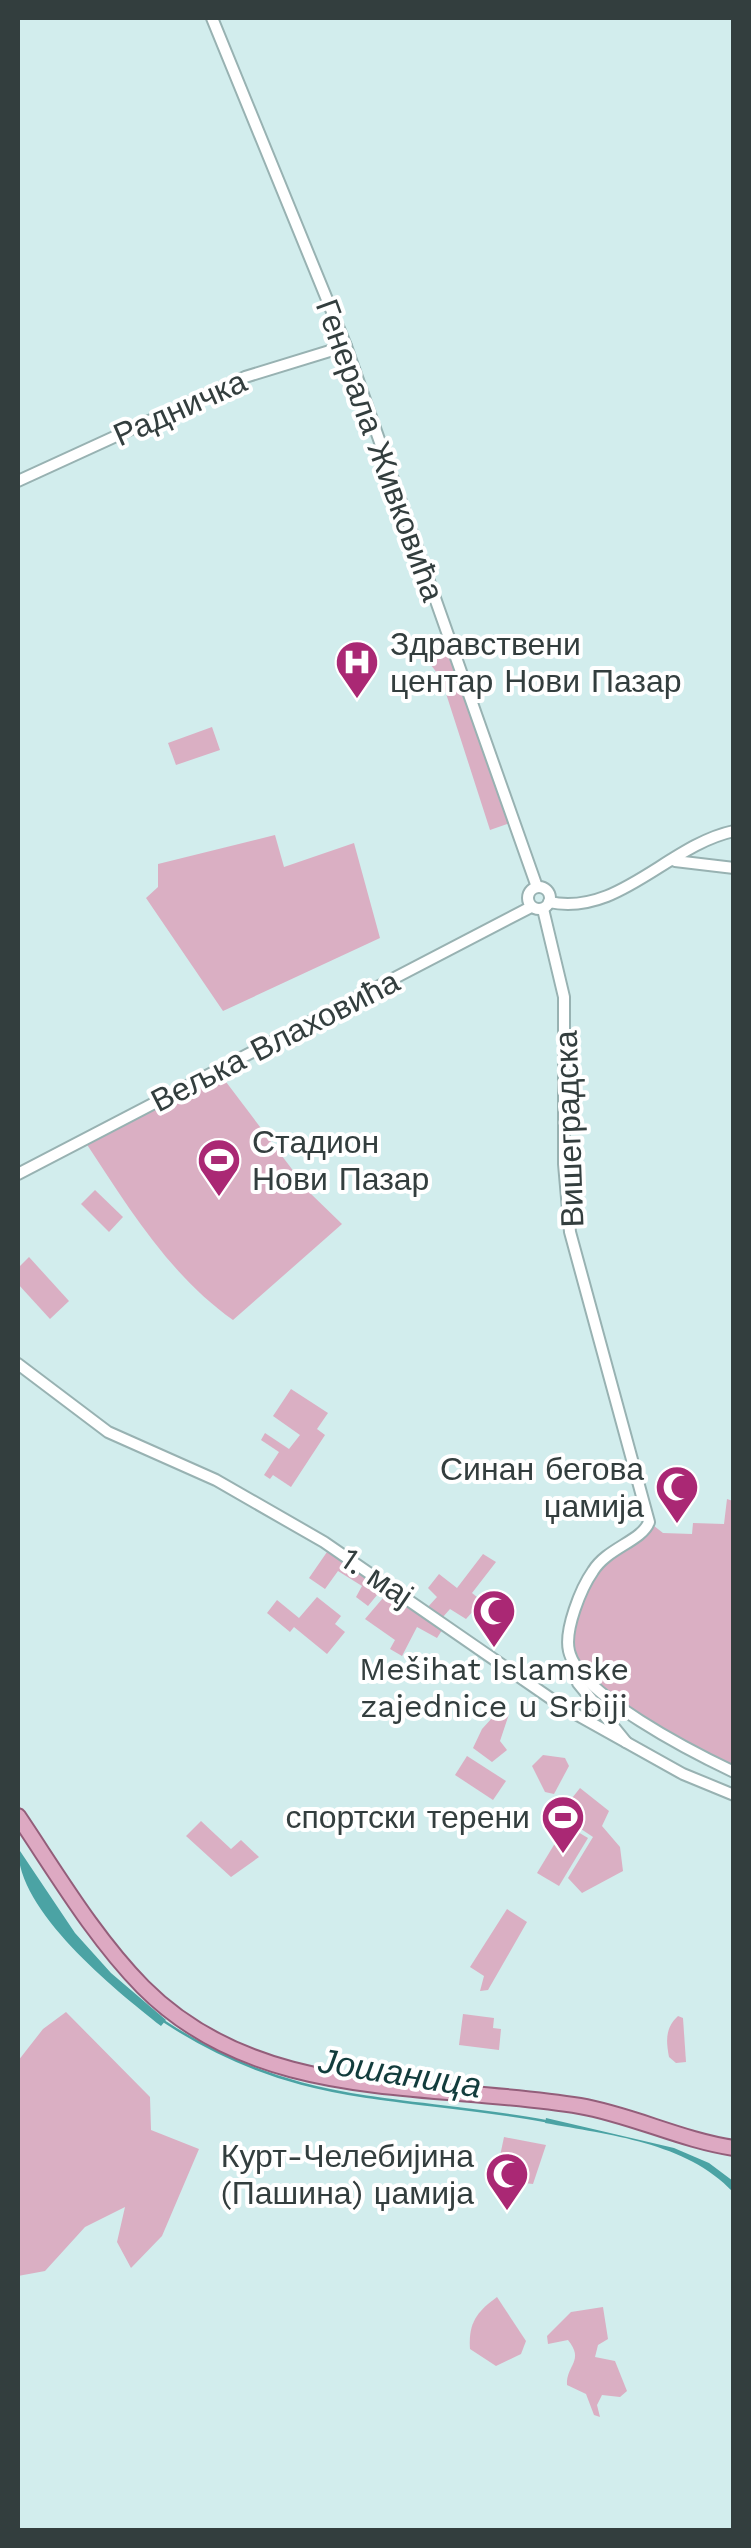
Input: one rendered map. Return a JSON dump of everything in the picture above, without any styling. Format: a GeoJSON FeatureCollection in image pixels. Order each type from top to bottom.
{"type":"FeatureCollection","features":[{"type":"Feature","properties":{"kind":"main road"},"geometry":{"type":"LineString","coordinates":[[18,1816],[81,1911],[141,1984],[181,2019],[255,2060],[316,2077],[577,2106],[734,2148]]}},
{"type":"Feature","properties":{"kind":"street","name":"Генерала Живковића"},"geometry":{"type":"LineString","coordinates":[[212,18],[346,346],[537,887],[548,892],[541,906]]}},
{"type":"Feature","properties":{"kind":"street","name":"Радничка"},"geometry":{"type":"LineString","coordinates":[[18,481],[245,377],[346,346]]}},
{"type":"Feature","properties":{"kind":"street"},"geometry":{"type":"LineString","coordinates":[[537,887],[528,895],[541,906],[591,903],[701,842],[734,831]]}},
{"type":"Feature","properties":{"kind":"street"},"geometry":{"type":"LineString","coordinates":[[674,860],[734,868]]}},
{"type":"Feature","properties":{"kind":"street","name":"Вељка Влаховића"},"geometry":{"type":"LineString","coordinates":[[18,1174],[541,906]]}},
{"type":"Feature","properties":{"kind":"street","name":"Вишеградска"},"geometry":{"type":"LineString","coordinates":[[541,906],[564,997],[564,1164],[574,1256],[616,1386],[650,1522],[642,1534],[615,1547],[592,1571],[568,1636],[575,1666]]}},
{"type":"Feature","properties":{"kind":"street","name":"1. мај"},"geometry":{"type":"LineString","coordinates":[[18,1364],[108,1432],[216,1480],[324,1542],[563,1707],[700,1783],[734,1795]]}},
{"type":"Feature","properties":{"kind":"street"},"geometry":{"type":"LineString","coordinates":[[575,1666],[578,1684],[628,1744]]}},
{"type":"Feature","properties":{"kind":"street"},"geometry":{"type":"LineString","coordinates":[[575,1666],[602,1692],[734,1772]]}},
{"type":"Feature","properties":{"kind":"street"},"geometry":{"type":"LineString","coordinates":[[592,1702],[594,1694],[602,1692]]}},
{"type":"Feature","properties":{"kind":"shaded area"},"geometry":{"type":"Polygon","coordinates":[[[452,653],[513,822],[490,830],[441,678],[427,660],[452,653]]]}},
{"type":"Feature","properties":{"kind":"shaded area"},"geometry":{"type":"Polygon","coordinates":[[[212,727],[220,750],[176,765],[168,743],[212,727]]]}},
{"type":"Feature","properties":{"kind":"shaded area"},"geometry":{"type":"Polygon","coordinates":[[[275,835],[284,867],[354,843],[380,938],[223,1011],[146,898],[158,887],[158,864],[275,835]]]}},
{"type":"Feature","properties":{"kind":"shaded area","name":"Стадион Нови Пазар"},"geometry":{"type":"Polygon","coordinates":[[[217,1070],[310,1193],[342,1224],[233,1320],[188,1282],[169,1260],[84,1140],[217,1070]]]}},
{"type":"Feature","properties":{"kind":"shaded area"},"geometry":{"type":"Polygon","coordinates":[[[95,1190],[123,1217],[109,1232],[81,1204],[95,1190]]]}},
{"type":"Feature","properties":{"kind":"shaded area"},"geometry":{"type":"Polygon","coordinates":[[[29,1257],[69,1301],[50,1319],[18,1284],[18,1268],[29,1257]]]}},
{"type":"Feature","properties":{"kind":"shaded area"},"geometry":{"type":"Polygon","coordinates":[[[291,1389],[328,1413],[317,1429],[325,1435],[291,1487],[273,1475],[270,1479],[264,1475],[279,1452],[261,1440],[265,1433],[289,1449],[300,1435],[273,1416],[291,1389]]]}},
{"type":"Feature","properties":{"kind":"shaded area"},"geometry":{"type":"Polygon","coordinates":[[[727,1499],[733,1501],[733,1772],[614,1700],[576,1663],[568,1644],[592,1571],[649,1522],[663,1533],[692,1534],[693,1523],[724,1524],[727,1499]]]}},
{"type":"Feature","properties":{"kind":"shaded area"},"geometry":{"type":"Polygon","coordinates":[[[327,1552],[382,1589],[368,1606],[356,1597],[362,1586],[338,1571],[325,1589],[309,1578],[327,1552]]]}},
{"type":"Feature","properties":{"kind":"shaded area"},"geometry":{"type":"Polygon","coordinates":[[[483,1554],[496,1562],[472,1593],[482,1601],[466,1619],[450,1609],[442,1618],[427,1608],[437,1597],[428,1588],[439,1574],[457,1588],[483,1554]]]}},
{"type":"Feature","properties":{"kind":"shaded area"},"geometry":{"type":"Polygon","coordinates":[[[389,1591],[444,1627],[437,1638],[417,1627],[402,1656],[390,1649],[395,1640],[365,1619],[389,1591]]]}},
{"type":"Feature","properties":{"kind":"shaded area"},"geometry":{"type":"Polygon","coordinates":[[[317,1597],[341,1616],[335,1624],[345,1632],[327,1654],[294,1627],[290,1632],[267,1613],[277,1600],[299,1618],[317,1597]]]}},
{"type":"Feature","properties":{"kind":"shaded area"},"geometry":{"type":"Polygon","coordinates":[[[503,1706],[509,1714],[500,1741],[507,1750],[492,1762],[473,1748],[482,1729],[503,1706]]]}},
{"type":"Feature","properties":{"kind":"shaded area"},"geometry":{"type":"Polygon","coordinates":[[[543,1755],[565,1758],[569,1766],[554,1794],[545,1792],[532,1766],[543,1755]]]}},
{"type":"Feature","properties":{"kind":"shaded area"},"geometry":{"type":"Polygon","coordinates":[[[467,1756],[506,1781],[493,1800],[455,1775],[467,1756]]]}},
{"type":"Feature","properties":{"kind":"shaded area"},"geometry":{"type":"Polygon","coordinates":[[[580,1788],[609,1811],[602,1826],[620,1847],[623,1871],[582,1893],[568,1878],[593,1837],[569,1821],[573,1813],[565,1807],[580,1788]]]}},
{"type":"Feature","properties":{"kind":"shaded area"},"geometry":{"type":"Polygon","coordinates":[[[201,1821],[231,1849],[241,1840],[259,1857],[231,1877],[186,1836],[201,1821]]]}},
{"type":"Feature","properties":{"kind":"shaded area","name":"спортски терени"},"geometry":{"type":"Polygon","coordinates":[[[566,1825],[588,1838],[559,1886],[537,1873],[566,1825]]]}},
{"type":"Feature","properties":{"kind":"shaded area"},"geometry":{"type":"Polygon","coordinates":[[[507,1909],[527,1922],[488,1990],[480,1991],[484,1976],[470,1967],[507,1909]]]}},
{"type":"Feature","properties":{"kind":"shaded area"},"geometry":{"type":"Polygon","coordinates":[[[66,2012],[150,2097],[151,2130],[199,2149],[162,2236],[131,2268],[117,2242],[125,2207],[85,2227],[45,2271],[18,2276],[18,2061],[43,2029],[66,2012]]]}},
{"type":"Feature","properties":{"kind":"shaded area"},"geometry":{"type":"Polygon","coordinates":[[[463,2014],[494,2018],[493,2028],[501,2029],[499,2050],[459,2045],[463,2014]]]}},
{"type":"Feature","properties":{"kind":"shaded area"},"geometry":{"type":"Polygon","coordinates":[[[678,2016],[683,2018],[686,2062],[676,2063],[669,2057],[667,2040],[678,2016]]]}},
{"type":"Feature","properties":{"kind":"shaded area"},"geometry":{"type":"Polygon","coordinates":[[[504,2137],[546,2145],[533,2184],[495,2180],[504,2137]]]}},
{"type":"Feature","properties":{"kind":"shaded area"},"geometry":{"type":"Polygon","coordinates":[[[497,2297],[526,2341],[521,2354],[496,2366],[470,2349],[470,2340],[476,2318],[497,2297]]]}},
{"type":"Feature","properties":{"kind":"shaded area"},"geometry":{"type":"Polygon","coordinates":[[[603,2307],[608,2339],[598,2345],[595,2357],[615,2361],[627,2391],[620,2397],[602,2395],[597,2405],[600,2417],[594,2415],[586,2394],[567,2385],[575,2358],[573,2347],[568,2340],[548,2344],[547,2336],[571,2312],[603,2307]]]}},
{"type":"Feature","properties":{"kind":"water"},"geometry":{"type":"Polygon","coordinates":[[[18,1848],[75,1933],[111,1973],[166,2020],[161,2026],[95,1970],[50,1922],[22,1872],[18,1848]]]}},
{"type":"Feature","properties":{"kind":"water"},"geometry":{"type":"Polygon","coordinates":[[[546,2118],[674,2148],[709,2163],[733,2181],[733,2192],[714,2175],[670,2151],[545,2123],[546,2118]]]}},
{"type":"Feature","properties":{"kind":"waterway","name":"Јошаница"},"geometry":{"type":"LineString","coordinates":[[165,2022],[213,2050],[305,2084],[395,2101],[545,2121]]}},
{"type":"Feature","properties":{"kind":"place","name":"Здравствени центар Нови Пазар"},"geometry":{"type":"Point","coordinates":[357,700]}},
{"type":"Feature","properties":{"kind":"place","name":"Стадион Нови Пазар"},"geometry":{"type":"Point","coordinates":[219,1198]}},
{"type":"Feature","properties":{"kind":"place","name":"Синан бегова џамија"},"geometry":{"type":"Point","coordinates":[677,1525]}},
{"type":"Feature","properties":{"kind":"place","name":"Mešihat Islamske zajednice u Srbiji"},"geometry":{"type":"Point","coordinates":[494,1649]}},
{"type":"Feature","properties":{"kind":"place","name":"спортски терени"},"geometry":{"type":"Point","coordinates":[563,1855]}},
{"type":"Feature","properties":{"kind":"place","name":"Курт-Челебијина (Пашина) џамија"},"geometry":{"type":"Point","coordinates":[507,2212]}}]}
